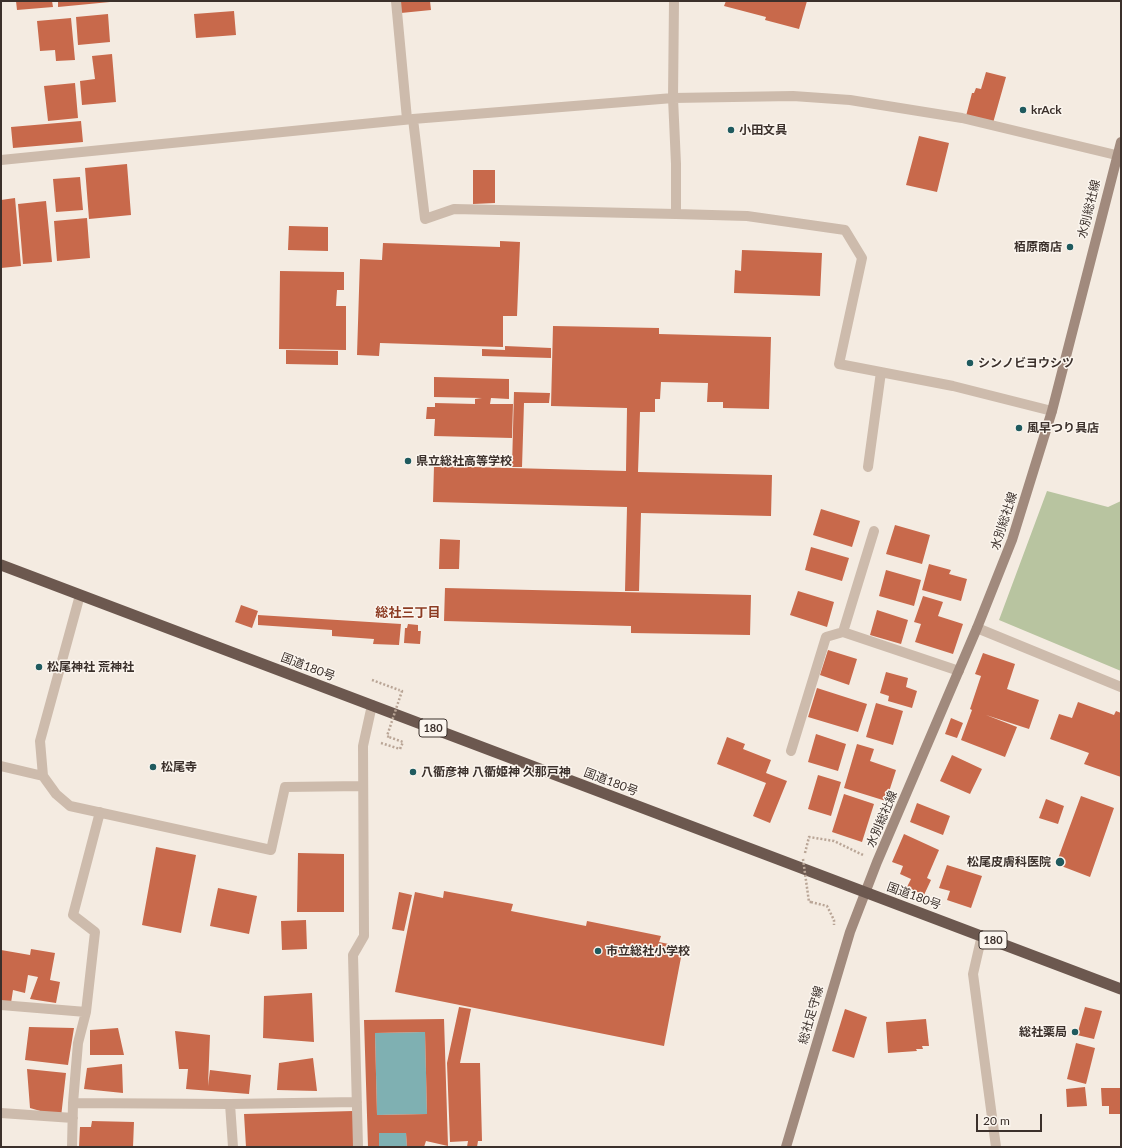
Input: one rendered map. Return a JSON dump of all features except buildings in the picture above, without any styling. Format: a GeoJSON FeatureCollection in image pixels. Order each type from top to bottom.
{"type":"FeatureCollection","features":[{"type":"Feature","properties":{"kind":"highway","name":"国道180号"},"geometry":{"type":"LineString","coordinates":[[1,565],[1121,989]]}},
{"type":"Feature","properties":{"kind":"main road","name":"水別総社線"},"geometry":{"type":"LineString","coordinates":[[865,892],[977,628],[1012,540],[1052,412],[1120,147]]}},
{"type":"Feature","properties":{"kind":"main road","name":"総社足守線"},"geometry":{"type":"LineString","coordinates":[[786,1147],[850,932],[865,892]]}},
{"type":"Feature","properties":{"kind":"street"},"geometry":{"type":"LineString","coordinates":[[396,1],[424,219],[454,209],[676,214],[747,216],[845,230],[862,258],[839,364],[953,386],[1052,412]]}},
{"type":"Feature","properties":{"kind":"street"},"geometry":{"type":"LineString","coordinates":[[674,1],[673,98],[676,164],[676,214]]}},
{"type":"Feature","properties":{"kind":"street"},"geometry":{"type":"LineString","coordinates":[[1,160],[410,119],[673,98],[793,96],[850,100],[962,118],[1120,147]]}},
{"type":"Feature","properties":{"kind":"street"},"geometry":{"type":"LineString","coordinates":[[868,467],[881,372]]}},
{"type":"Feature","properties":{"kind":"street"},"geometry":{"type":"LineString","coordinates":[[843,632],[874,532]]}},
{"type":"Feature","properties":{"kind":"street"},"geometry":{"type":"LineString","coordinates":[[80,595],[40,741],[43,776],[56,794],[70,806],[271,850],[285,787],[363,786]]}},
{"type":"Feature","properties":{"kind":"street"},"geometry":{"type":"LineString","coordinates":[[977,628],[1121,687]]}},
{"type":"Feature","properties":{"kind":"street"},"geometry":{"type":"LineString","coordinates":[[791,751],[826,637],[843,632],[959,671]]}},
{"type":"Feature","properties":{"kind":"street"},"geometry":{"type":"LineString","coordinates":[[358,1147],[354,955],[364,936],[363,746],[372,705]]}},
{"type":"Feature","properties":{"kind":"street"},"geometry":{"type":"LineString","coordinates":[[1,766],[43,776]]}},
{"type":"Feature","properties":{"kind":"street"},"geometry":{"type":"LineString","coordinates":[[72,1147],[73,1103],[78,1043],[86,1012],[94,932],[73,914],[100,812]]}},
{"type":"Feature","properties":{"kind":"street"},"geometry":{"type":"LineString","coordinates":[[982,936],[973,974],[996,1147]]}},
{"type":"Feature","properties":{"kind":"street"},"geometry":{"type":"LineString","coordinates":[[1,1005],[86,1012]]}},
{"type":"Feature","properties":{"kind":"street"},"geometry":{"type":"LineString","coordinates":[[73,1103],[230,1104],[357,1102]]}},
{"type":"Feature","properties":{"kind":"street"},"geometry":{"type":"LineString","coordinates":[[230,1104],[233,1147]]}},
{"type":"Feature","properties":{"kind":"street"},"geometry":{"type":"LineString","coordinates":[[1,1113],[73,1118]]}},
{"type":"Feature","properties":{"kind":"path"},"geometry":{"type":"LineString","coordinates":[[372,680],[402,691],[387,736],[403,742],[400,749],[381,743]]}},
{"type":"Feature","properties":{"kind":"path"},"geometry":{"type":"LineString","coordinates":[[834,920],[827,906],[808,902],[803,859],[809,837],[834,841],[866,856]]}},
{"type":"Feature","properties":{"kind":"green space"},"geometry":{"type":"Polygon","coordinates":[[[1047,491],[1108,507],[1121,501],[1121,671],[999,620],[1047,491]]]}},
{"type":"Feature","properties":{"kind":"water"},"geometry":{"type":"Polygon","coordinates":[[[425,1032],[427,1114],[377,1115],[375,1033],[425,1032]]]}},
{"type":"Feature","properties":{"kind":"water"},"geometry":{"type":"Polygon","coordinates":[[[379,1133],[406,1133],[407,1147],[379,1147],[379,1133]]]}},
{"type":"Feature","properties":{"kind":"place","name":"krAck"},"geometry":{"type":"Point","coordinates":[1023,110]}},
{"type":"Feature","properties":{"kind":"place","name":"小田文具"},"geometry":{"type":"Point","coordinates":[731,130]}},
{"type":"Feature","properties":{"kind":"place","name":"栢原商店"},"geometry":{"type":"Point","coordinates":[1070,247]}},
{"type":"Feature","properties":{"kind":"place","name":"シンノビヨウシツ"},"geometry":{"type":"Point","coordinates":[970,363]}},
{"type":"Feature","properties":{"kind":"place","name":"風早つり具店"},"geometry":{"type":"Point","coordinates":[1019,428]}},
{"type":"Feature","properties":{"kind":"place","name":"県立総社高等学校"},"geometry":{"type":"Point","coordinates":[408,461]}},
{"type":"Feature","properties":{"kind":"place","name":"松尾神社 荒神社"},"geometry":{"type":"Point","coordinates":[39,667]}},
{"type":"Feature","properties":{"kind":"place","name":"松尾寺"},"geometry":{"type":"Point","coordinates":[153,767]}},
{"type":"Feature","properties":{"kind":"place","name":"八衢彦神 八衢姫神 久那戸神"},"geometry":{"type":"Point","coordinates":[413,772]}},
{"type":"Feature","properties":{"kind":"place","name":"松尾皮膚科医院"},"geometry":{"type":"Point","coordinates":[1060,862]}},
{"type":"Feature","properties":{"kind":"place","name":"市立総社小学校"},"geometry":{"type":"Point","coordinates":[598,951]}},
{"type":"Feature","properties":{"kind":"place","name":"総社薬局"},"geometry":{"type":"Point","coordinates":[1075,1032]}},
{"type":"Feature","properties":{"kind":"district","name":"総社三丁目"},"geometry":{"type":"Point","coordinates":[408,613]}}]}
